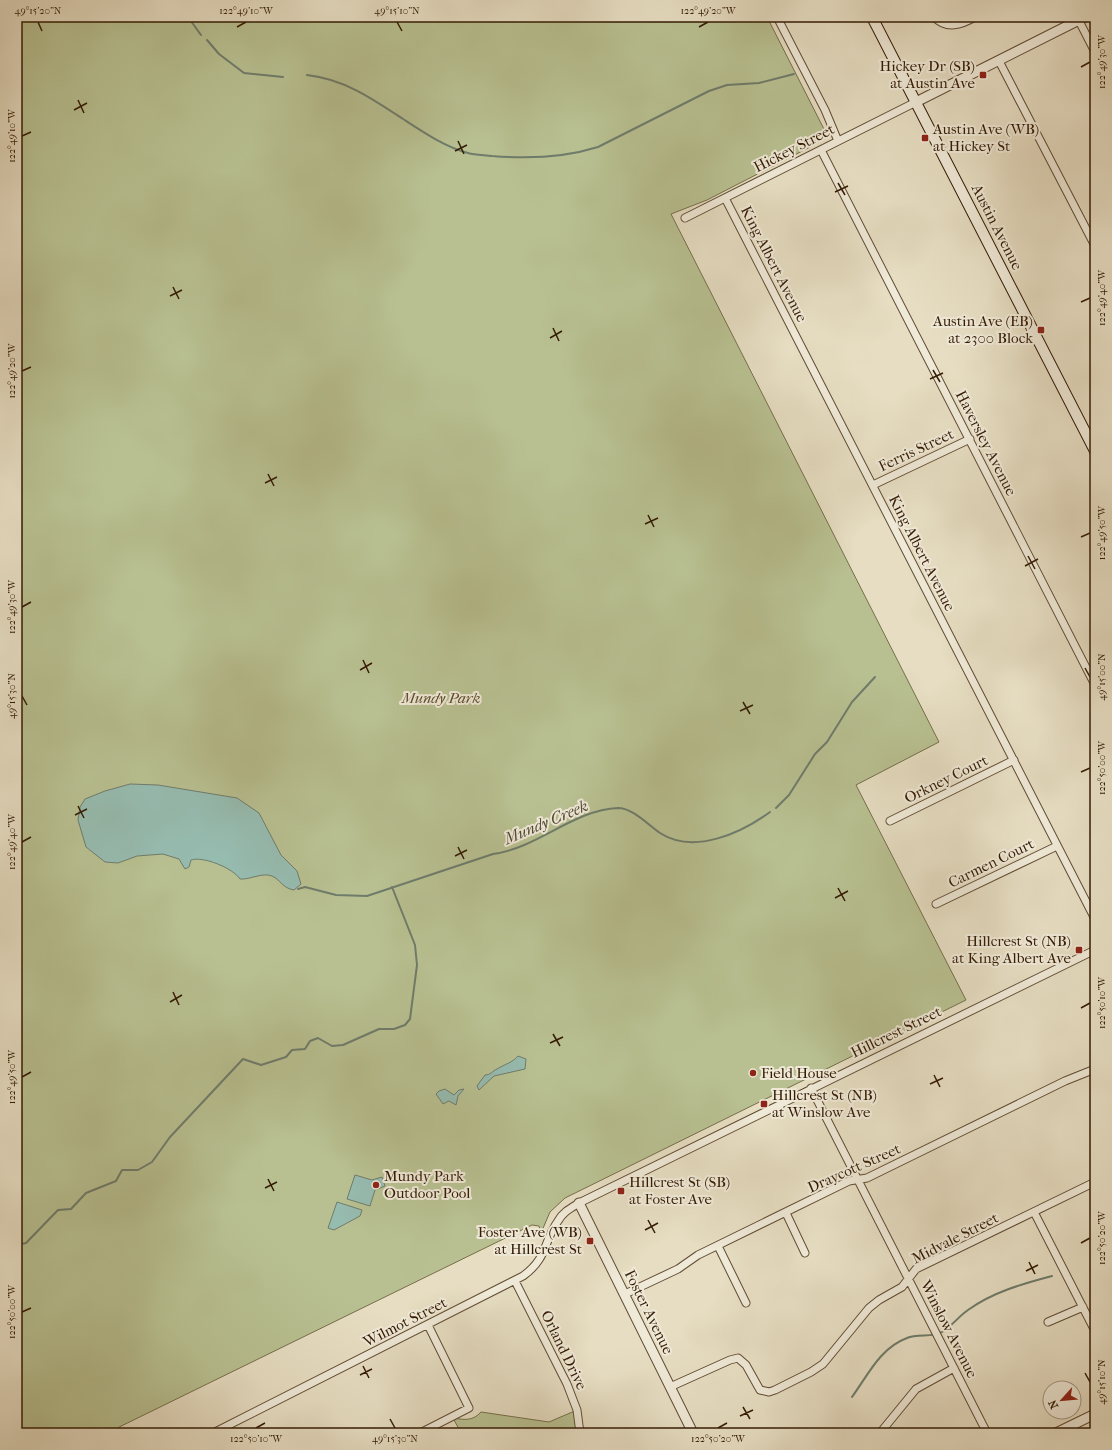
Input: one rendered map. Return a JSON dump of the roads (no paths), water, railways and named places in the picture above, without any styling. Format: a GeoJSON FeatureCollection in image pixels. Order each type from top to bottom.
{"type":"FeatureCollection","features":[{"type":"Feature","properties":{"kind":"main road","name":"Austin Avenue"},"geometry":{"type":"LineString","coordinates":[[872,17],[1095,451]]}},
{"type":"Feature","properties":{"kind":"street"},"geometry":{"type":"LineString","coordinates":[[777,17],[825,110],[838,141]]}},
{"type":"Feature","properties":{"kind":"street"},"geometry":{"type":"LineString","coordinates":[[934,17],[942,24],[954,26],[975,17]]}},
{"type":"Feature","properties":{"kind":"street"},"geometry":{"type":"LineString","coordinates":[[916,102],[1080,18],[1095,52]]}},
{"type":"Feature","properties":{"kind":"street"},"geometry":{"type":"LineString","coordinates":[[999,60],[1095,246]]}},
{"type":"Feature","properties":{"kind":"street","name":"Hickey Street"},"geometry":{"type":"LineString","coordinates":[[685,218],[916,102]]}},
{"type":"Feature","properties":{"kind":"street","name":"Haversley Avenue"},"geometry":{"type":"LineString","coordinates":[[820,150],[970,439],[1095,685]]}},
{"type":"Feature","properties":{"kind":"street","name":"King Albert Avenue"},"geometry":{"type":"LineString","coordinates":[[725,198],[1095,919]]}},
{"type":"Feature","properties":{"kind":"street","name":"Ferris Street"},"geometry":{"type":"LineString","coordinates":[[873,485],[970,439]]}},
{"type":"Feature","properties":{"kind":"street","name":"Orkney Court"},"geometry":{"type":"LineString","coordinates":[[890,822],[1014,760]]}},
{"type":"Feature","properties":{"kind":"street","name":"Carmen Court"},"geometry":{"type":"LineString","coordinates":[[936,904],[1057,846]]}},
{"type":"Feature","properties":{"kind":"street","name":"Hillcrest Street"},"geometry":{"type":"LineString","coordinates":[[579,1203],[1095,950]]}},
{"type":"Feature","properties":{"kind":"street","name":"Draycott Street"},"geometry":{"type":"LineString","coordinates":[[625,1294],[678,1268],[698,1255],[850,1181],[867,1178],[1065,1081],[1095,1069]]}},
{"type":"Feature","properties":{"kind":"street","name":"Winslow Avenue"},"geometry":{"type":"LineString","coordinates":[[811,1088],[987,1433]]}},
{"type":"Feature","properties":{"kind":"street","name":"Midvale Street"},"geometry":{"type":"LineString","coordinates":[[670,1387],[730,1360],[738,1358],[746,1365],[760,1390],[769,1392],[775,1390],[811,1372],[823,1364],[869,1308],[879,1300],[902,1287],[916,1269],[1095,1182]]}},
{"type":"Feature","properties":{"kind":"street","name":"Wilmot Street"},"geometry":{"type":"LineString","coordinates":[[213,1433],[515,1281],[528,1273],[538,1262],[546,1249],[557,1222],[565,1212],[579,1203]]}},
{"type":"Feature","properties":{"kind":"street","name":"Foster Avenue"},"geometry":{"type":"LineString","coordinates":[[579,1203],[693,1433]]}},
{"type":"Feature","properties":{"kind":"street"},"geometry":{"type":"LineString","coordinates":[[1034,1212],[1095,1331]]}},
{"type":"Feature","properties":{"kind":"street"},"geometry":{"type":"LineString","coordinates":[[786,1213],[805,1252]]}},
{"type":"Feature","properties":{"kind":"street"},"geometry":{"type":"LineString","coordinates":[[718,1246],[746,1303]]}},
{"type":"Feature","properties":{"kind":"street","name":"Orland Drive"},"geometry":{"type":"LineString","coordinates":[[515,1281],[568,1384],[577,1410],[580,1433]]}},
{"type":"Feature","properties":{"kind":"street"},"geometry":{"type":"LineString","coordinates":[[1048,1322],[1083,1307]]}},
{"type":"Feature","properties":{"kind":"street"},"geometry":{"type":"LineString","coordinates":[[420,1433],[469,1408],[428,1325]]}},
{"type":"Feature","properties":{"kind":"street"},"geometry":{"type":"LineString","coordinates":[[880,1433],[912,1393],[926,1382],[954,1368]]}},
{"type":"Feature","properties":{"kind":"street"},"geometry":{"type":"LineString","coordinates":[[1056,1433],[1095,1414]]}},
{"type":"Feature","properties":{"kind":"water"},"geometry":{"type":"Polygon","coordinates":[[[130,784],[158,785],[237,798],[259,813],[281,855],[297,871],[301,884],[294,890],[287,888],[275,878],[268,875],[240,879],[225,867],[210,861],[196,859],[191,860],[189,867],[185,869],[179,859],[163,854],[137,856],[118,863],[105,862],[86,847],[78,820],[80,807],[85,799],[105,791],[130,784]]]}},
{"type":"Feature","properties":{"kind":"water"},"geometry":{"type":"Polygon","coordinates":[[[518,1056],[526,1059],[525,1069],[494,1076],[479,1090],[477,1086],[485,1075],[490,1074],[511,1062],[518,1056]]]}},
{"type":"Feature","properties":{"kind":"water"},"geometry":{"type":"Polygon","coordinates":[[[445,1089],[454,1095],[459,1090],[464,1089],[458,1096],[456,1105],[449,1101],[443,1104],[436,1094],[445,1089]]]}},
{"type":"Feature","properties":{"kind":"water"},"geometry":{"type":"Polygon","coordinates":[[[355,1175],[372,1180],[382,1177],[385,1186],[375,1190],[370,1206],[347,1199],[355,1175]]]}},
{"type":"Feature","properties":{"kind":"water"},"geometry":{"type":"Polygon","coordinates":[[[337,1202],[362,1210],[360,1216],[334,1230],[328,1228],[337,1202]]]}},
{"type":"Feature","properties":{"kind":"waterway"},"geometry":{"type":"LineString","coordinates":[[188,17],[201,35]]}},
{"type":"Feature","properties":{"kind":"waterway"},"geometry":{"type":"LineString","coordinates":[[207,40],[219,54],[244,73],[283,77]]}},
{"type":"Feature","properties":{"kind":"waterway"},"geometry":{"type":"LineString","coordinates":[[307,75],[321,77],[346,85],[381,104],[434,139],[459,150],[477,155],[545,157],[585,151],[598,147],[709,91],[727,85],[759,83],[794,74]]}},
{"type":"Feature","properties":{"kind":"waterway","name":"Mundy Creek"},"geometry":{"type":"LineString","coordinates":[[776,808],[789,795],[815,754],[827,742],[852,702],[875,677]]}},
{"type":"Feature","properties":{"kind":"waterway","name":"Mundy Creek"},"geometry":{"type":"LineString","coordinates":[[298,889],[305,887],[336,895],[367,896],[493,854],[525,845],[586,815],[602,810],[618,808],[624,809],[635,814],[660,833],[673,839],[687,842],[702,842],[731,834],[770,812]]}},
{"type":"Feature","properties":{"kind":"waterway"},"geometry":{"type":"LineString","coordinates":[[17,1245],[26,1243],[58,1210],[71,1209],[86,1193],[116,1181],[122,1170],[138,1170],[152,1162],[170,1137],[243,1059],[261,1065],[286,1057],[292,1050],[305,1049],[310,1041],[318,1038],[332,1046],[343,1045],[379,1029],[394,1029],[405,1025],[410,1019],[417,965],[415,945],[392,887]]}},
{"type":"Feature","properties":{"kind":"waterway"},"geometry":{"type":"LineString","coordinates":[[852,1397],[875,1363],[889,1348],[911,1337],[938,1334],[949,1327],[968,1310],[987,1298],[998,1293],[1052,1276]]}},
{"type":"Feature","properties":{"kind":"place","name":"Hickey Dr (SB) at Austin Ave"},"geometry":{"type":"Point","coordinates":[983,75]}},
{"type":"Feature","properties":{"kind":"place","name":"Austin Ave (WB) at Hickey St"},"geometry":{"type":"Point","coordinates":[925,138]}},
{"type":"Feature","properties":{"kind":"place","name":"Austin Ave (EB) at 2300 Block"},"geometry":{"type":"Point","coordinates":[1041,330]}},
{"type":"Feature","properties":{"kind":"place","name":"Hillcrest St (NB) at King Albert Ave"},"geometry":{"type":"Point","coordinates":[1079,950]}},
{"type":"Feature","properties":{"kind":"place","name":"Field House"},"geometry":{"type":"Point","coordinates":[753,1073]}},
{"type":"Feature","properties":{"kind":"place","name":"Hillcrest St (NB) at Winslow Ave"},"geometry":{"type":"Point","coordinates":[764,1104]}},
{"type":"Feature","properties":{"kind":"place","name":"Mundy Park Outdoor Pool"},"geometry":{"type":"Point","coordinates":[376,1185]}},
{"type":"Feature","properties":{"kind":"place","name":"Hillcrest St (SB) at Foster Ave"},"geometry":{"type":"Point","coordinates":[621,1191]}},
{"type":"Feature","properties":{"kind":"place","name":"Foster Ave (WB) at Hillcrest St"},"geometry":{"type":"Point","coordinates":[590,1241]}},
{"type":"Feature","properties":{"kind":"park label","name":"Mundy Park"},"geometry":{"type":"Point","coordinates":[441,698]}}]}
